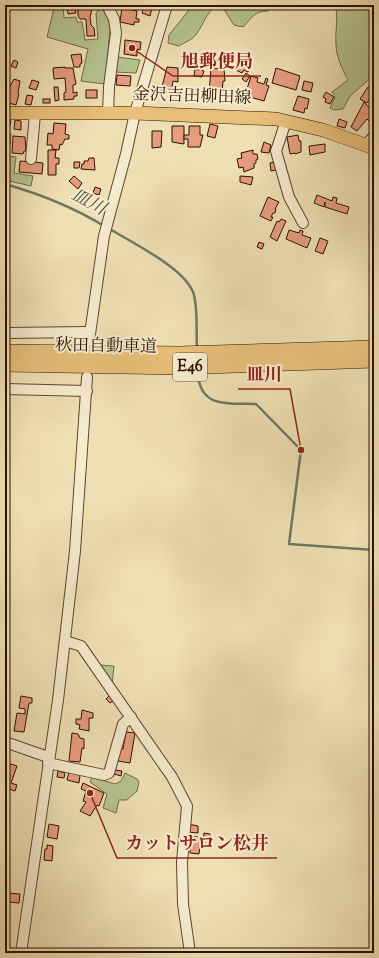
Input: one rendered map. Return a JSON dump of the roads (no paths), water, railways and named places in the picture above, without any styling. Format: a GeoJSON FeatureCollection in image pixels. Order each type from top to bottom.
{"type":"FeatureCollection","features":[{"type":"Feature","properties":{"kind":"highway","name":"秋田自動車道"},"geometry":{"type":"LineString","coordinates":[[5,352],[179,354],[374,348]]}},
{"type":"Feature","properties":{"kind":"highway","name":"秋田自動車道"},"geometry":{"type":"LineString","coordinates":[[5,364],[179,367],[374,360]]}},
{"type":"Feature","properties":{"kind":"main road","name":"金沢吉田柳田線"},"geometry":{"type":"LineString","coordinates":[[5,113],[135,113],[197,117],[243,116],[286,121],[371,143]]}},
{"type":"Feature","properties":{"kind":"street"},"geometry":{"type":"LineString","coordinates":[[107,5],[114,19],[116,33],[109,87],[108,114]]}},
{"type":"Feature","properties":{"kind":"street"},"geometry":{"type":"LineString","coordinates":[[5,333],[89,336],[104,236],[126,154],[135,113],[168,5]]}},
{"type":"Feature","properties":{"kind":"street"},"geometry":{"type":"LineString","coordinates":[[31,159],[35,114]]}},
{"type":"Feature","properties":{"kind":"street"},"geometry":{"type":"LineString","coordinates":[[286,121],[276,151],[289,197],[303,223]]}},
{"type":"Feature","properties":{"kind":"street"},"geometry":{"type":"LineString","coordinates":[[20,953],[58,700],[65,641],[75,551],[87,377]]}},
{"type":"Feature","properties":{"kind":"street"},"geometry":{"type":"LineString","coordinates":[[5,389],[87,391]]}},
{"type":"Feature","properties":{"kind":"street"},"geometry":{"type":"LineString","coordinates":[[65,641],[82,646],[172,777],[187,806],[182,862],[183,904],[190,953]]}},
{"type":"Feature","properties":{"kind":"street"},"geometry":{"type":"LineString","coordinates":[[5,742],[48,760],[104,775],[109,773],[123,724],[131,717]]}},
{"type":"Feature","properties":{"kind":"waterway","name":"皿川"},"geometry":{"type":"LineString","coordinates":[[5,184],[56,202],[104,226]]}},
{"type":"Feature","properties":{"kind":"waterway","name":"皿川"},"geometry":{"type":"LineString","coordinates":[[108,228],[143,248],[170,266],[189,285],[195,301],[197,348]]}},
{"type":"Feature","properties":{"kind":"waterway","name":"皿川"},"geometry":{"type":"LineString","coordinates":[[198,375],[200,386],[205,394],[211,399],[218,402],[256,404],[301,450],[289,544],[374,550]]}},
{"type":"Feature","properties":{"kind":"place","name":"旭郵便局"},"geometry":{"type":"Point","coordinates":[132,48]}},
{"type":"Feature","properties":{"kind":"place","name":"皿川"},"geometry":{"type":"Point","coordinates":[301,450]}},
{"type":"Feature","properties":{"kind":"place","name":"カットサロン松井"},"geometry":{"type":"Point","coordinates":[90,793]}}]}
